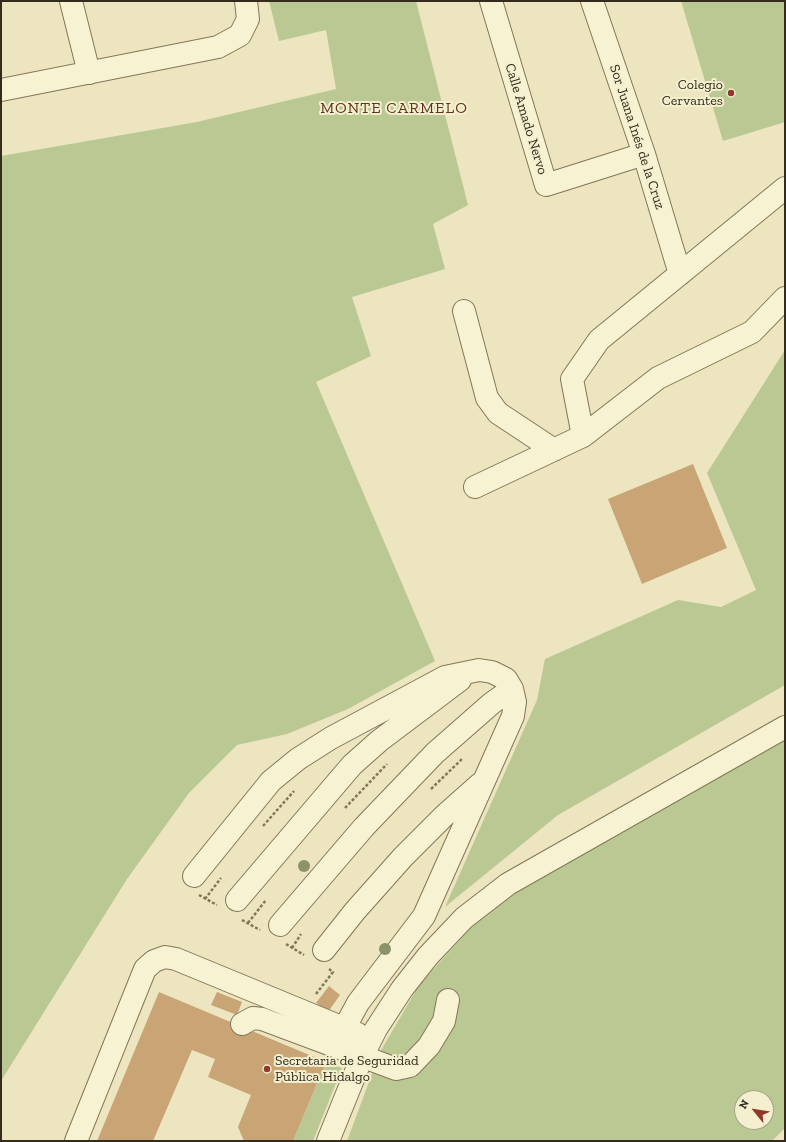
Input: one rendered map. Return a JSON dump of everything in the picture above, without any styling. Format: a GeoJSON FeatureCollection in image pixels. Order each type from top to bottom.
{"type":"FeatureCollection","features":[{"type":"Feature","properties":{"kind":"street"},"geometry":{"type":"LineString","coordinates":[[71,1],[89,73]]}},
{"type":"Feature","properties":{"kind":"street"},"geometry":{"type":"LineString","coordinates":[[1,90],[218,47],[240,35],[248,19],[246,1]]}},
{"type":"Feature","properties":{"kind":"street","name":"Calle Amado Nervo"},"geometry":{"type":"LineString","coordinates":[[491,1],[546,185],[644,154]]}},
{"type":"Feature","properties":{"kind":"street","name":"Sor Juana Inés de la Cruz"},"geometry":{"type":"LineString","coordinates":[[592,1],[644,154],[680,274]]}},
{"type":"Feature","properties":{"kind":"street"},"geometry":{"type":"LineString","coordinates":[[583,436],[572,379],[599,340],[785,188]]}},
{"type":"Feature","properties":{"kind":"street"},"geometry":{"type":"LineString","coordinates":[[475,487],[583,436],[658,378],[752,332],[785,298]]}},
{"type":"Feature","properties":{"kind":"street"},"geometry":{"type":"LineString","coordinates":[[464,311],[487,398],[498,414],[554,450]]}},
{"type":"Feature","properties":{"kind":"street"},"geometry":{"type":"LineString","coordinates":[[196,885],[270,781],[298,759],[331,738],[445,677],[479,670],[492,672],[506,679],[512,689],[515,702],[513,716],[424,916],[358,1003],[344,1029]]}},
{"type":"Feature","properties":{"kind":"street"},"geometry":{"type":"LineString","coordinates":[[232,908],[352,765],[379,741],[445,692],[469,672]]}},
{"type":"Feature","properties":{"kind":"street"},"geometry":{"type":"LineString","coordinates":[[275,933],[364,827],[435,753],[492,703],[512,689]]}},
{"type":"Feature","properties":{"kind":"street"},"geometry":{"type":"LineString","coordinates":[[328,1141],[366,1048],[402,989],[428,956],[464,918],[508,884],[785,727]]}},
{"type":"Feature","properties":{"kind":"street"},"geometry":{"type":"LineString","coordinates":[[319,958],[355,911],[403,857],[445,815],[485,780]]}},
{"type":"Feature","properties":{"kind":"street"},"geometry":{"type":"LineString","coordinates":[[76,1141],[145,969],[154,961],[165,957],[176,959],[344,1029],[366,1048],[396,1069],[410,1066],[428,1046],[444,1021],[448,1000]]}},
{"type":"Feature","properties":{"kind":"street"},"geometry":{"type":"LineString","coordinates":[[242,1024],[253,1018],[262,1019],[366,1048]]}},
{"type":"Feature","properties":{"kind":"path"},"geometry":{"type":"LineString","coordinates":[[426,794],[464,757]]}},
{"type":"Feature","properties":{"kind":"path"},"geometry":{"type":"LineString","coordinates":[[342,810],[391,759]]}},
{"type":"Feature","properties":{"kind":"path"},"geometry":{"type":"LineString","coordinates":[[258,832],[297,787]]}},
{"type":"Feature","properties":{"kind":"path"},"geometry":{"type":"LineString","coordinates":[[205,899],[224,874]]}},
{"type":"Feature","properties":{"kind":"path"},"geometry":{"type":"LineString","coordinates":[[196,885],[205,899],[232,908],[248,923],[275,933],[292,948],[319,958],[333,972],[312,999]]}},
{"type":"Feature","properties":{"kind":"path"},"geometry":{"type":"LineString","coordinates":[[248,923],[271,894]]}},
{"type":"Feature","properties":{"kind":"path"},"geometry":{"type":"LineString","coordinates":[[292,948],[303,932]]}},
{"type":"Feature","properties":{"kind":"green space"},"geometry":{"type":"Polygon","coordinates":[[[269,1],[416,1],[468,205],[433,224],[445,269],[352,297],[371,356],[316,382],[435,661],[348,709],[287,734],[237,745],[189,793],[127,879],[1,1081],[1,156],[197,122],[336,89],[326,30],[279,41],[269,1]]]}},
{"type":"Feature","properties":{"kind":"green space"},"geometry":{"type":"Polygon","coordinates":[[[681,1],[785,1],[785,122],[723,141],[681,1]]]}},
{"type":"Feature","properties":{"kind":"green space"},"geometry":{"type":"Polygon","coordinates":[[[785,350],[785,685],[558,815],[445,907],[537,700],[545,659],[678,600],[721,607],[756,590],[707,473],[785,350]]]}},
{"type":"Feature","properties":{"kind":"green space"},"geometry":{"type":"Polygon","coordinates":[[[785,737],[785,1128],[772,1141],[347,1141],[380,1052],[419,985],[489,908],[575,854],[785,737]]]}},
{"type":"Feature","properties":{"kind":"green space"},"geometry":{"type":"Polygon","coordinates":[[[326,1062],[342,1068],[313,1141],[293,1141],[326,1062]]]}},
{"type":"Feature","properties":{"kind":"building"},"geometry":{"type":"Polygon","coordinates":[[[693,464],[727,548],[642,584],[608,499],[693,464]]]}},
{"type":"Feature","properties":{"kind":"building"},"geometry":{"type":"Polygon","coordinates":[[[329,986],[340,995],[328,1012],[316,1003],[329,986]]]}},
{"type":"Feature","properties":{"kind":"building","name":"Secretaria de Seguridad Pública Hidalgo"},"geometry":{"type":"Polygon","coordinates":[[[159,992],[326,1062],[293,1141],[244,1141],[238,1127],[251,1095],[208,1077],[215,1059],[192,1050],[153,1141],[97,1141],[159,992]]]}},
{"type":"Feature","properties":{"kind":"building"},"geometry":{"type":"Polygon","coordinates":[[[217,992],[242,1002],[237,1015],[211,1005],[217,992]]]}},
{"type":"Feature","properties":{"kind":"place","name":"Colegio Cervantes"},"geometry":{"type":"Point","coordinates":[731,93]}},
{"type":"Feature","properties":{"kind":"place","name":"Secretaria de Seguridad Pública Hidalgo"},"geometry":{"type":"Point","coordinates":[267,1069]}},
{"type":"Feature","properties":{"kind":"district","name":"MONTE CARMELO"},"geometry":{"type":"Point","coordinates":[394,108]}}]}
